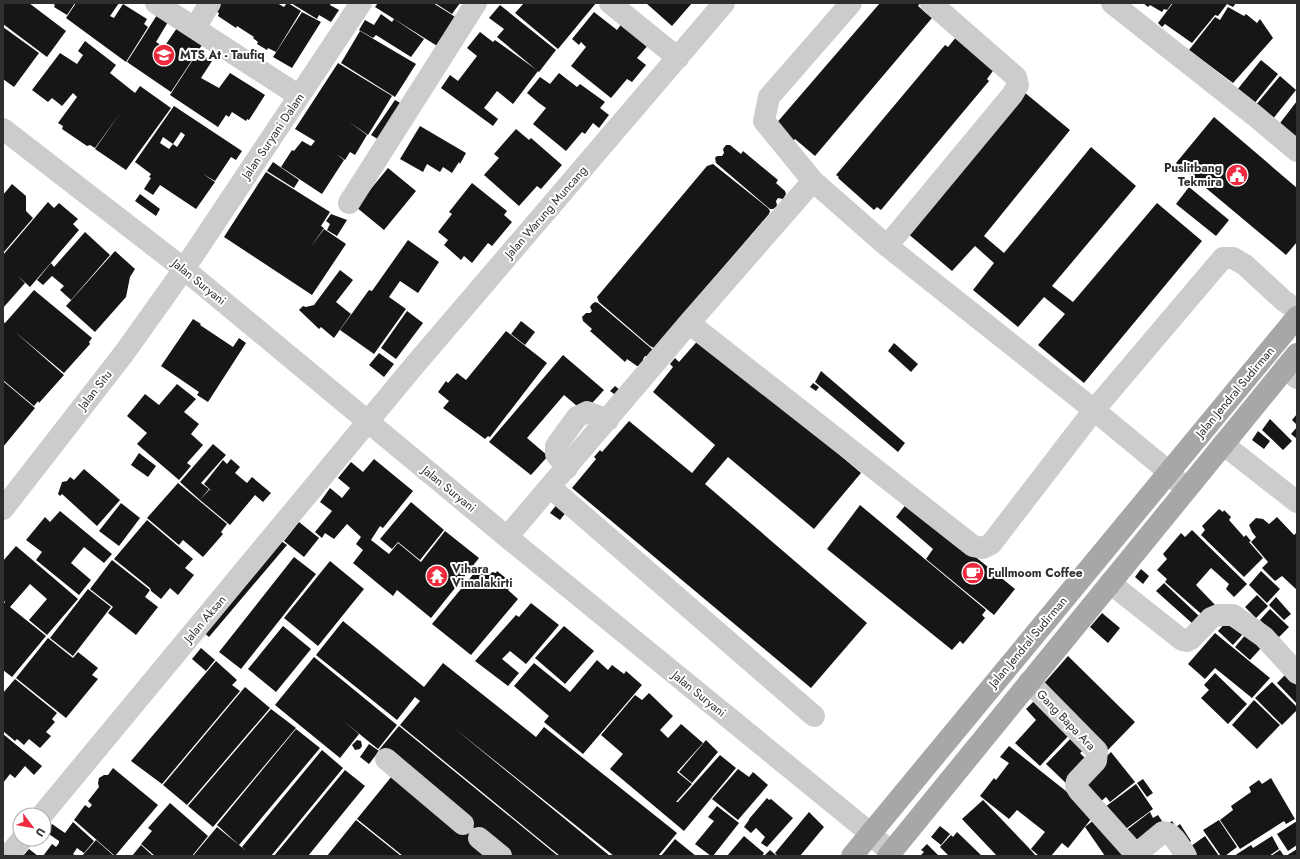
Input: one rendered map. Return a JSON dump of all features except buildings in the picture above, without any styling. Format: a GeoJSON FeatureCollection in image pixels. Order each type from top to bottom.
{"type":"FeatureCollection","features":[{"type":"Feature","properties":{"kind":"main road","name":"Jalan Jendral Sudirman"},"geometry":{"type":"LineString","coordinates":[[852,856],[1169,472],[1293,309]]}},
{"type":"Feature","properties":{"kind":"main road","name":"Jalan Jendral Sudirman"},"geometry":{"type":"LineString","coordinates":[[889,854],[1223,444],[1293,367]]}},
{"type":"Feature","properties":{"kind":"street"},"geometry":{"type":"LineString","coordinates":[[156,3],[299,96]]}},
{"type":"Feature","properties":{"kind":"street"},"geometry":{"type":"LineString","coordinates":[[195,28],[210,3]]}},
{"type":"Feature","properties":{"kind":"street","name":"Jalan Suryani Dalam"},"geometry":{"type":"LineString","coordinates":[[184,269],[361,3]]}},
{"type":"Feature","properties":{"kind":"street"},"geometry":{"type":"LineString","coordinates":[[349,203],[476,3]]}},
{"type":"Feature","properties":{"kind":"street"},"geometry":{"type":"LineString","coordinates":[[610,3],[678,58]]}},
{"type":"Feature","properties":{"kind":"street","name":"Jalan Warung Muncang"},"geometry":{"type":"LineString","coordinates":[[368,422],[413,367],[724,3]]}},
{"type":"Feature","properties":{"kind":"street"},"geometry":{"type":"LineString","coordinates":[[851,3],[769,98],[764,121],[813,181],[887,246],[1094,410],[1169,472],[1186,490]]}},
{"type":"Feature","properties":{"kind":"street"},"geometry":{"type":"LineString","coordinates":[[887,246],[1012,95],[1018,84],[1016,78],[931,3]]}},
{"type":"Feature","properties":{"kind":"street"},"geometry":{"type":"LineString","coordinates":[[1112,3],[1254,115],[1297,151]]}},
{"type":"Feature","properties":{"kind":"street","name":"Jalan Suryani"},"geometry":{"type":"LineString","coordinates":[[6,136],[184,269],[507,537],[870,833],[889,854]]}},
{"type":"Feature","properties":{"kind":"street"},"geometry":{"type":"LineString","coordinates":[[507,537],[567,468],[556,454],[556,446],[577,417],[587,412],[608,420],[689,323],[813,181]]}},
{"type":"Feature","properties":{"kind":"street"},"geometry":{"type":"LineString","coordinates":[[689,323],[973,546],[982,548],[991,544],[1094,410],[1223,258],[1233,258],[1245,265],[1293,309]]}},
{"type":"Feature","properties":{"kind":"street","name":"Jalan Situ"},"geometry":{"type":"LineString","coordinates":[[3,509],[125,352],[184,269]]}},
{"type":"Feature","properties":{"kind":"street","name":"Jalan Aksan"},"geometry":{"type":"LineString","coordinates":[[49,807],[368,422]]}},
{"type":"Feature","properties":{"kind":"street"},"geometry":{"type":"LineString","coordinates":[[1223,444],[1297,502]]}},
{"type":"Feature","properties":{"kind":"street"},"geometry":{"type":"LineString","coordinates":[[550,487],[814,716]]}},
{"type":"Feature","properties":{"kind":"street"},"geometry":{"type":"LineString","coordinates":[[1110,583],[1182,640],[1187,641],[1191,639],[1211,618],[1218,615],[1233,615],[1264,636],[1297,673]]}},
{"type":"Feature","properties":{"kind":"street","name":"Gang Bapa Ara"},"geometry":{"type":"LineString","coordinates":[[1029,682],[1097,751],[1096,761],[1077,781],[1076,786],[1131,849],[1140,851],[1163,832],[1166,832],[1171,835],[1186,856]]}},
{"type":"Feature","properties":{"kind":"street"},"geometry":{"type":"LineString","coordinates":[[386,759],[463,824]]}},
{"type":"Feature","properties":{"kind":"street"},"geometry":{"type":"LineString","coordinates":[[480,838],[501,856]]}},
{"type":"Feature","properties":{"kind":"street"},"geometry":{"type":"LineString","coordinates":[[8,856],[15,847]]}},
{"type":"Feature","properties":{"kind":"place","name":"MTS At - Taufiq"},"geometry":{"type":"Point","coordinates":[164,55]}},
{"type":"Feature","properties":{"kind":"place","name":"Puslitbang Tekmira"},"geometry":{"type":"Point","coordinates":[1237,175]}},
{"type":"Feature","properties":{"kind":"place","name":"Fullmoom Coffee"},"geometry":{"type":"Point","coordinates":[973,573]}},
{"type":"Feature","properties":{"kind":"place","name":"Vihara Vimalakirti"},"geometry":{"type":"Point","coordinates":[437,576]}}]}
